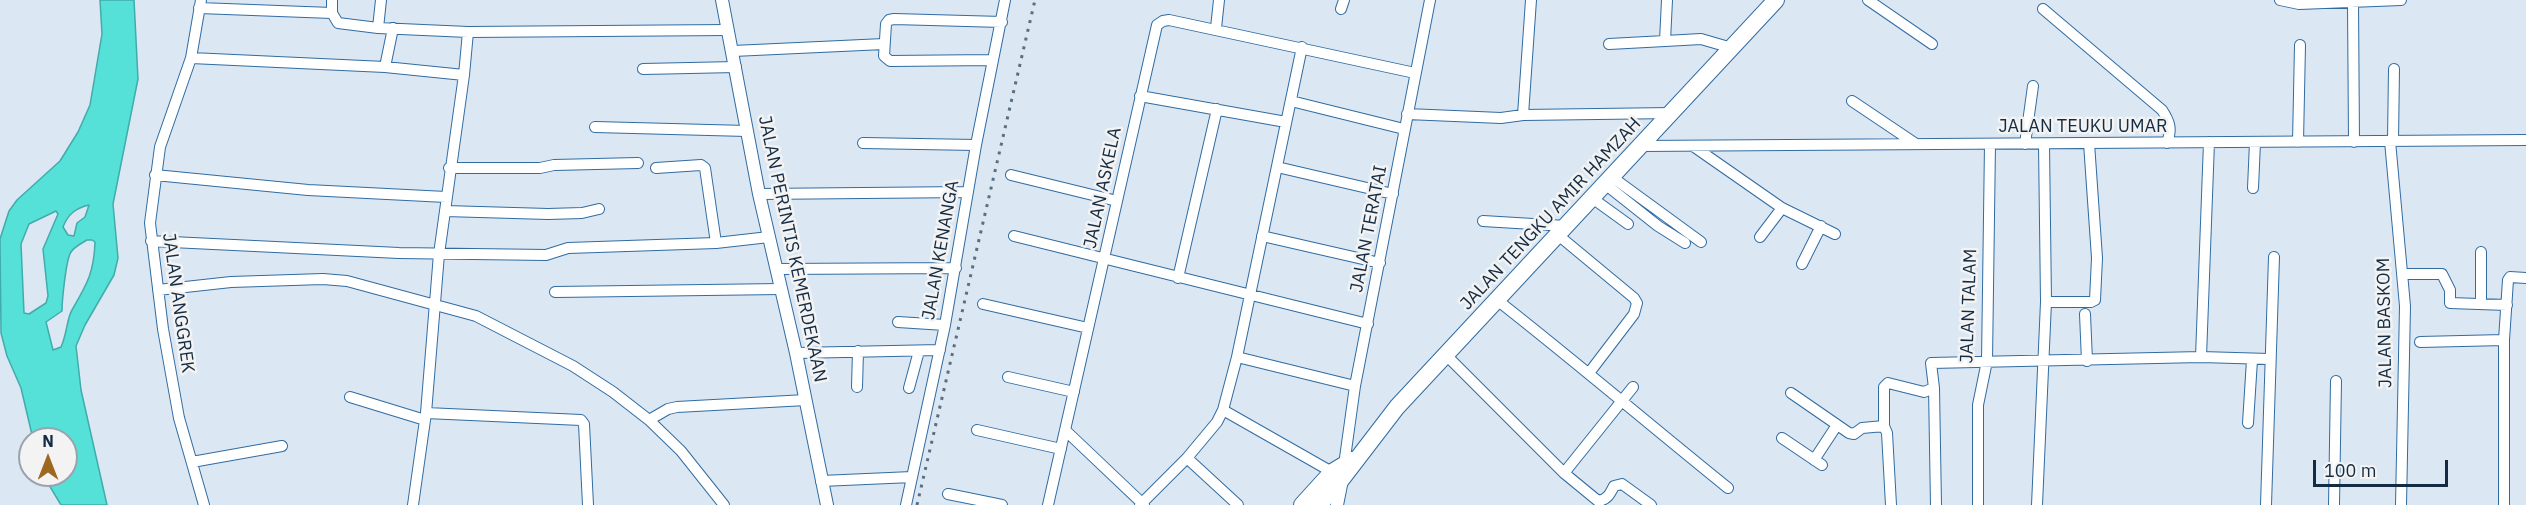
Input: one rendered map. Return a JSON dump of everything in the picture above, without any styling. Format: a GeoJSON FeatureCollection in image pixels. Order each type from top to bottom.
{"type":"FeatureCollection","features":[{"type":"Feature","properties":{"kind":"main road","name":"JALAN TENGKU AMIR HAMZAH"},"geometry":{"type":"LineString","coordinates":[[1319,505],[1344,468],[1397,407],[1776,0]]}},
{"type":"Feature","properties":{"kind":"main road","name":"JALAN TENGKU AMIR HAMZAH"},"geometry":{"type":"LineString","coordinates":[[1302,505],[1344,468]]}},
{"type":"Feature","properties":{"kind":"street"},"geometry":{"type":"LineString","coordinates":[[332,0],[335,18]]}},
{"type":"Feature","properties":{"kind":"street"},"geometry":{"type":"LineString","coordinates":[[378,28],[381,0]]}},
{"type":"Feature","properties":{"kind":"street","name":"JALAN PERINTIS KEMERDEKAAN"},"geometry":{"type":"LineString","coordinates":[[722,0],[759,194],[796,352],[827,505]]}},
{"type":"Feature","properties":{"kind":"street","name":"JALAN KENANGA"},"geometry":{"type":"LineString","coordinates":[[906,505],[940,350],[976,145],[1005,0]]}},
{"type":"Feature","properties":{"kind":"street"},"geometry":{"type":"LineString","coordinates":[[1216,28],[1220,0]]}},
{"type":"Feature","properties":{"kind":"street","name":"JALAN TERATAI"},"geometry":{"type":"LineString","coordinates":[[1344,468],[1355,386],[1430,0]]}},
{"type":"Feature","properties":{"kind":"street"},"geometry":{"type":"LineString","coordinates":[[1523,115],[1531,0]]}},
{"type":"Feature","properties":{"kind":"street"},"geometry":{"type":"LineString","coordinates":[[1665,41],[1667,0]]}},
{"type":"Feature","properties":{"kind":"street"},"geometry":{"type":"LineString","coordinates":[[1868,0],[1932,44]]}},
{"type":"Feature","properties":{"kind":"street"},"geometry":{"type":"LineString","coordinates":[[2280,0],[2299,4],[2401,0]]}},
{"type":"Feature","properties":{"kind":"street"},"geometry":{"type":"LineString","coordinates":[[2353,2],[2354,142]]}},
{"type":"Feature","properties":{"kind":"street"},"geometry":{"type":"LineString","coordinates":[[200,4],[335,18],[378,28],[468,32],[728,30]]}},
{"type":"Feature","properties":{"kind":"street","name":"JALAN ANGGREK"},"geometry":{"type":"LineString","coordinates":[[200,4],[190,57],[160,147],[150,223],[158,290],[179,418],[204,505]]}},
{"type":"Feature","properties":{"kind":"street"},"geometry":{"type":"LineString","coordinates":[[2043,9],[2162,110],[2169,121],[2170,133],[2167,143]]}},
{"type":"Feature","properties":{"kind":"street"},"geometry":{"type":"LineString","coordinates":[[993,60],[890,61],[884,56],[886,24],[889,20],[1002,22]]}},
{"type":"Feature","properties":{"kind":"street","name":"JALAN ASKELA"},"geometry":{"type":"LineString","coordinates":[[1048,505],[1140,96],[1159,23],[1169,20],[1216,28],[1415,73]]}},
{"type":"Feature","properties":{"kind":"street"},"geometry":{"type":"LineString","coordinates":[[385,67],[393,28]]}},
{"type":"Feature","properties":{"kind":"street"},"geometry":{"type":"LineString","coordinates":[[413,505],[425,416],[434,304],[449,168],[464,75],[468,32]]}},
{"type":"Feature","properties":{"kind":"street"},"geometry":{"type":"LineString","coordinates":[[1609,44],[1701,39],[1732,48]]}},
{"type":"Feature","properties":{"kind":"street"},"geometry":{"type":"LineString","coordinates":[[732,51],[884,44]]}},
{"type":"Feature","properties":{"kind":"street"},"geometry":{"type":"LineString","coordinates":[[2298,142],[2300,45]]}},
{"type":"Feature","properties":{"kind":"street"},"geometry":{"type":"LineString","coordinates":[[1065,430],[1142,504],[1187,458],[1217,422],[1223,410],[1237,357],[1302,47]]}},
{"type":"Feature","properties":{"kind":"street"},"geometry":{"type":"LineString","coordinates":[[190,57],[385,67],[464,75]]}},
{"type":"Feature","properties":{"kind":"street"},"geometry":{"type":"LineString","coordinates":[[643,69],[736,67]]}},
{"type":"Feature","properties":{"kind":"street","name":"JALAN BASKOM"},"geometry":{"type":"LineString","coordinates":[[2394,69],[2392,141],[2404,306],[2401,505]]}},
{"type":"Feature","properties":{"kind":"street"},"geometry":{"type":"LineString","coordinates":[[2025,144],[2033,86]]}},
{"type":"Feature","properties":{"kind":"street"},"geometry":{"type":"LineString","coordinates":[[1140,96],[1287,122]]}},
{"type":"Feature","properties":{"kind":"street"},"geometry":{"type":"LineString","coordinates":[[1291,101],[1404,129]]}},
{"type":"Feature","properties":{"kind":"street"},"geometry":{"type":"LineString","coordinates":[[1852,101],[1916,144]]}},
{"type":"Feature","properties":{"kind":"street"},"geometry":{"type":"LineString","coordinates":[[1178,278],[1217,109]]}},
{"type":"Feature","properties":{"kind":"street"},"geometry":{"type":"LineString","coordinates":[[1407,114],[1501,118],[1523,115],[1672,113]]}},
{"type":"Feature","properties":{"kind":"street"},"geometry":{"type":"LineString","coordinates":[[595,127],[747,131]]}},
{"type":"Feature","properties":{"kind":"street","name":"JALAN TEUKU UMAR"},"geometry":{"type":"LineString","coordinates":[[1641,146],[2209,142],[2255,148],[2298,142],[2526,140]]}},
{"type":"Feature","properties":{"kind":"street"},"geometry":{"type":"LineString","coordinates":[[2201,357],[2209,142]]}},
{"type":"Feature","properties":{"kind":"street"},"geometry":{"type":"LineString","coordinates":[[863,143],[976,145]]}},
{"type":"Feature","properties":{"kind":"street"},"geometry":{"type":"LineString","coordinates":[[2046,302],[2091,302],[2095,300],[2097,258],[2090,143]]}},
{"type":"Feature","properties":{"kind":"street","name":"JALAN TALAM"},"geometry":{"type":"LineString","coordinates":[[1978,505],[1978,405],[1987,361],[1990,144]]}},
{"type":"Feature","properties":{"kind":"street"},"geometry":{"type":"LineString","coordinates":[[2037,505],[2046,302],[2044,144]]}},
{"type":"Feature","properties":{"kind":"street"},"geometry":{"type":"LineString","coordinates":[[1693,146],[1782,208],[1835,234]]}},
{"type":"Feature","properties":{"kind":"street"},"geometry":{"type":"LineString","coordinates":[[2253,188],[2255,148]]}},
{"type":"Feature","properties":{"kind":"street"},"geometry":{"type":"LineString","coordinates":[[449,168],[540,168],[554,165],[638,163]]}},
{"type":"Feature","properties":{"kind":"street"},"geometry":{"type":"LineString","coordinates":[[656,168],[701,165],[705,168],[716,243]]}},
{"type":"Feature","properties":{"kind":"street"},"geometry":{"type":"LineString","coordinates":[[1276,167],[1393,194]]}},
{"type":"Feature","properties":{"kind":"street"},"geometry":{"type":"LineString","coordinates":[[155,175],[298,190],[446,197]]}},
{"type":"Feature","properties":{"kind":"street"},"geometry":{"type":"LineString","coordinates":[[1011,175],[1117,201]]}},
{"type":"Feature","properties":{"kind":"street"},"geometry":{"type":"LineString","coordinates":[[1608,181],[1701,242]]}},
{"type":"Feature","properties":{"kind":"street"},"geometry":{"type":"LineString","coordinates":[[1608,181],[1658,226],[1685,243]]}},
{"type":"Feature","properties":{"kind":"street"},"geometry":{"type":"LineString","coordinates":[[759,194],[968,192]]}},
{"type":"Feature","properties":{"kind":"street"},"geometry":{"type":"LineString","coordinates":[[1592,198],[1628,224]]}},
{"type":"Feature","properties":{"kind":"street"},"geometry":{"type":"LineString","coordinates":[[1760,237],[1782,208]]}},
{"type":"Feature","properties":{"kind":"street"},"geometry":{"type":"LineString","coordinates":[[445,211],[548,214],[582,213],[599,209]]}},
{"type":"Feature","properties":{"kind":"street"},"geometry":{"type":"LineString","coordinates":[[1483,221],[1562,230],[1635,298],[1637,303],[1634,314],[1589,374]]}},
{"type":"Feature","properties":{"kind":"street"},"geometry":{"type":"LineString","coordinates":[[1802,264],[1821,226]]}},
{"type":"Feature","properties":{"kind":"street"},"geometry":{"type":"LineString","coordinates":[[1014,236],[1368,324]]}},
{"type":"Feature","properties":{"kind":"street"},"geometry":{"type":"LineString","coordinates":[[1262,236],[1380,263]]}},
{"type":"Feature","properties":{"kind":"street"},"geometry":{"type":"LineString","coordinates":[[151,241],[439,254],[546,255],[568,248],[716,243],[769,237]]}},
{"type":"Feature","properties":{"kind":"street"},"geometry":{"type":"LineString","coordinates":[[2481,252],[2481,304]]}},
{"type":"Feature","properties":{"kind":"street"},"geometry":{"type":"LineString","coordinates":[[2266,505],[2274,257]]}},
{"type":"Feature","properties":{"kind":"street"},"geometry":{"type":"LineString","coordinates":[[777,269],[956,268]]}},
{"type":"Feature","properties":{"kind":"street"},"geometry":{"type":"LineString","coordinates":[[2403,274],[2438,272],[2445,277],[2450,290],[2450,303],[2507,305]]}},
{"type":"Feature","properties":{"kind":"street"},"geometry":{"type":"LineString","coordinates":[[2504,505],[2504,340],[2508,278],[2526,278]]}},
{"type":"Feature","properties":{"kind":"street"},"geometry":{"type":"LineString","coordinates":[[158,290],[231,282],[323,279],[347,281],[476,316],[573,366],[613,392],[649,420],[681,451],[724,505]]}},
{"type":"Feature","properties":{"kind":"street"},"geometry":{"type":"LineString","coordinates":[[555,292],[781,289]]}},
{"type":"Feature","properties":{"kind":"street"},"geometry":{"type":"LineString","coordinates":[[1497,300],[1728,488]]}},
{"type":"Feature","properties":{"kind":"street"},"geometry":{"type":"LineString","coordinates":[[983,304],[1088,328]]}},
{"type":"Feature","properties":{"kind":"street"},"geometry":{"type":"LineString","coordinates":[[2085,314],[2087,361]]}},
{"type":"Feature","properties":{"kind":"street"},"geometry":{"type":"LineString","coordinates":[[898,322],[945,324]]}},
{"type":"Feature","properties":{"kind":"street"},"geometry":{"type":"LineString","coordinates":[[2420,342],[2504,340]]}},
{"type":"Feature","properties":{"kind":"street"},"geometry":{"type":"LineString","coordinates":[[796,352],[940,350]]}},
{"type":"Feature","properties":{"kind":"street"},"geometry":{"type":"LineString","coordinates":[[857,387],[858,351]]}},
{"type":"Feature","properties":{"kind":"street"},"geometry":{"type":"LineString","coordinates":[[909,388],[919,351]]}},
{"type":"Feature","properties":{"kind":"street"},"geometry":{"type":"LineString","coordinates":[[1446,355],[1564,473],[1598,501],[1609,497],[1614,486],[1622,484],[1651,505]]}},
{"type":"Feature","properties":{"kind":"street"},"geometry":{"type":"LineString","coordinates":[[1237,357],[1355,386]]}},
{"type":"Feature","properties":{"kind":"street"},"geometry":{"type":"LineString","coordinates":[[1936,505],[1932,363],[2201,357],[2269,359]]}},
{"type":"Feature","properties":{"kind":"street"},"geometry":{"type":"LineString","coordinates":[[2248,423],[2252,360]]}},
{"type":"Feature","properties":{"kind":"street"},"geometry":{"type":"LineString","coordinates":[[1008,377],[1074,392]]}},
{"type":"Feature","properties":{"kind":"street"},"geometry":{"type":"LineString","coordinates":[[2334,505],[2336,381]]}},
{"type":"Feature","properties":{"kind":"street"},"geometry":{"type":"LineString","coordinates":[[1891,505],[1887,433],[1884,426],[1886,384],[1924,392],[1934,388]]}},
{"type":"Feature","properties":{"kind":"street"},"geometry":{"type":"LineString","coordinates":[[1564,473],[1633,387]]}},
{"type":"Feature","properties":{"kind":"street"},"geometry":{"type":"LineString","coordinates":[[1791,393],[1854,434],[1862,428],[1884,426]]}},
{"type":"Feature","properties":{"kind":"street"},"geometry":{"type":"LineString","coordinates":[[350,398],[425,416],[580,420],[584,424],[588,505]]}},
{"type":"Feature","properties":{"kind":"street"},"geometry":{"type":"LineString","coordinates":[[649,420],[677,407],[806,400]]}},
{"type":"Feature","properties":{"kind":"street"},"geometry":{"type":"LineString","coordinates":[[1223,410],[1344,468],[1337,505]]}},
{"type":"Feature","properties":{"kind":"street"},"geometry":{"type":"LineString","coordinates":[[1782,438],[1818,462],[1837,425]]}},
{"type":"Feature","properties":{"kind":"street"},"geometry":{"type":"LineString","coordinates":[[977,430],[1061,449]]}},
{"type":"Feature","properties":{"kind":"street"},"geometry":{"type":"LineString","coordinates":[[192,462],[282,446]]}},
{"type":"Feature","properties":{"kind":"street"},"geometry":{"type":"LineString","coordinates":[[1187,458],[1238,505]]}},
{"type":"Feature","properties":{"kind":"street"},"geometry":{"type":"LineString","coordinates":[[821,481],[912,477]]}},
{"type":"Feature","properties":{"kind":"street"},"geometry":{"type":"LineString","coordinates":[[948,494],[1002,505]]}},
{"type":"Feature","properties":{"kind":"shaded area"},"geometry":{"type":"Polygon","coordinates":[[[100,0],[134,0],[138,79],[113,204],[118,258],[114,275],[85,325],[76,346],[81,390],[107,505],[61,505],[50,487],[78,487],[78,427],[30,427],[21,388],[7,356],[1,333],[0,239],[9,211],[17,200],[60,161],[78,132],[90,105],[102,34],[100,0]],[[89,205],[76,210],[67,218],[63,227],[68,235],[74,236],[77,223],[85,217],[89,205]],[[56,211],[29,224],[21,244],[24,313],[29,314],[46,303],[48,296],[43,249],[58,214],[56,211]],[[87,240],[74,248],[69,256],[62,311],[46,322],[53,350],[61,347],[70,313],[86,285],[91,270],[95,242],[87,240]]]}},
{"type":"Feature","properties":{"kind":"railway"},"geometry":{"type":"LineString","coordinates":[[917,505],[1035,0]]}}]}
